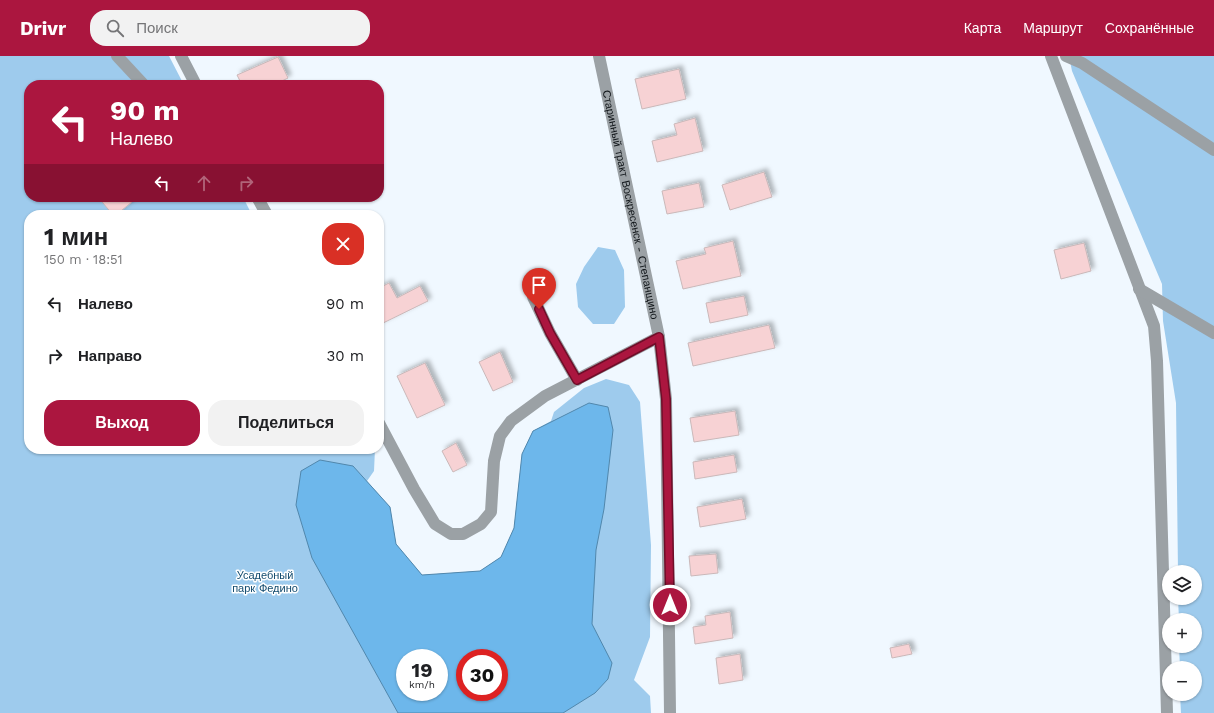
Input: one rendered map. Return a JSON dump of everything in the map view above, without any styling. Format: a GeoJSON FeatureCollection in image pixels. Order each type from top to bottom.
{"type":"FeatureCollection","features":[{"type":"Feature","properties":{"kind":"street"},"geometry":{"type":"LineString","coordinates":[[117,56],[139,80]]}},
{"type":"Feature","properties":{"kind":"street"},"geometry":{"type":"LineString","coordinates":[[181,56],[193,80]]}},
{"type":"Feature","properties":{"kind":"street","name":"Старинный тракт Воскресенск - Степанщино"},"geometry":{"type":"LineString","coordinates":[[599,56],[659,337],[666,399],[670,713]]}},
{"type":"Feature","properties":{"kind":"street"},"geometry":{"type":"LineString","coordinates":[[1051,56],[1154,326],[1157,361],[1167,713]]}},
{"type":"Feature","properties":{"kind":"street"},"geometry":{"type":"LineString","coordinates":[[1066,56],[1082,63],[1214,150]]}},
{"type":"Feature","properties":{"kind":"street"},"geometry":{"type":"LineString","coordinates":[[1140,289],[1214,333]]}},
{"type":"Feature","properties":{"kind":"street"},"geometry":{"type":"LineString","coordinates":[[533,297],[550,333],[577,380]]}},
{"type":"Feature","properties":{"kind":"street"},"geometry":{"type":"LineString","coordinates":[[384,432],[414,489],[435,524],[451,534],[462,534],[481,524],[491,512],[494,462],[500,436],[511,421],[545,396],[659,337]]}},
{"type":"Feature","properties":{"kind":"green space","name":"Усадебный парк Федино"},"geometry":{"type":"Polygon","coordinates":[[[0,56],[169,56],[181,80],[24,80],[24,202],[246,202],[250,210],[24,210],[24,454],[375,454],[374,471],[367,481],[390,507],[396,544],[422,575],[480,571],[501,557],[514,528],[522,454],[533,431],[551,421],[554,412],[584,388],[606,379],[629,385],[640,402],[651,545],[650,637],[634,680],[650,696],[651,713],[0,713],[0,56]]]}},
{"type":"Feature","properties":{"kind":"green space"},"geometry":{"type":"Polygon","coordinates":[[[1069,56],[1214,56],[1214,713],[1181,713],[1180,701],[1202,701],[1202,661],[1180,661],[1179,653],[1202,653],[1202,613],[1179,613],[1178,605],[1202,605],[1202,565],[1178,565],[1176,403],[1163,321],[1162,284],[1072,71],[1069,56]]]}},
{"type":"Feature","properties":{"kind":"green space"},"geometry":{"type":"Polygon","coordinates":[[[598,247],[615,250],[624,270],[625,307],[614,324],[593,324],[578,307],[576,284],[584,267],[598,247]]]}},
{"type":"Feature","properties":{"kind":"shaded area"},"geometry":{"type":"Polygon","coordinates":[[[589,403],[608,407],[613,430],[604,509],[596,550],[592,624],[612,663],[608,679],[595,693],[563,713],[398,713],[312,558],[296,505],[301,471],[320,460],[353,466],[390,507],[396,544],[422,575],[480,571],[501,557],[514,528],[522,454],[533,431],[589,403]]]}},
{"type":"Feature","properties":{"kind":"building"},"geometry":{"type":"Polygon","coordinates":[[[278,57],[288,78],[284,80],[240,80],[237,75],[278,57]]]}},
{"type":"Feature","properties":{"kind":"building"},"geometry":{"type":"Polygon","coordinates":[[[679,69],[686,99],[642,109],[635,79],[679,69]]]}},
{"type":"Feature","properties":{"kind":"building"},"geometry":{"type":"Polygon","coordinates":[[[695,118],[703,151],[657,162],[652,141],[677,135],[674,124],[695,118]]]}},
{"type":"Feature","properties":{"kind":"building"},"geometry":{"type":"Polygon","coordinates":[[[764,172],[772,197],[730,210],[722,185],[764,172]]]}},
{"type":"Feature","properties":{"kind":"building"},"geometry":{"type":"Polygon","coordinates":[[[699,183],[704,207],[667,214],[662,191],[699,183]]]}},
{"type":"Feature","properties":{"kind":"building"},"geometry":{"type":"Polygon","coordinates":[[[102,202],[132,202],[122,210],[109,210],[102,202]]]}},
{"type":"Feature","properties":{"kind":"building"},"geometry":{"type":"Polygon","coordinates":[[[733,241],[741,276],[683,289],[676,261],[706,254],[704,248],[733,241]]]}},
{"type":"Feature","properties":{"kind":"building"},"geometry":{"type":"Polygon","coordinates":[[[1084,243],[1091,271],[1061,279],[1054,250],[1084,243]]]}},
{"type":"Feature","properties":{"kind":"building"},"geometry":{"type":"Polygon","coordinates":[[[389,283],[397,298],[420,286],[428,301],[384,323],[384,286],[389,283]]]}},
{"type":"Feature","properties":{"kind":"building"},"geometry":{"type":"Polygon","coordinates":[[[744,296],[748,315],[710,323],[706,303],[744,296]]]}},
{"type":"Feature","properties":{"kind":"building"},"geometry":{"type":"Polygon","coordinates":[[[769,325],[775,348],[693,366],[688,343],[769,325]]]}},
{"type":"Feature","properties":{"kind":"building"},"geometry":{"type":"Polygon","coordinates":[[[500,352],[513,382],[493,391],[479,362],[500,352]]]}},
{"type":"Feature","properties":{"kind":"building"},"geometry":{"type":"Polygon","coordinates":[[[425,363],[445,405],[417,418],[397,376],[425,363]]]}},
{"type":"Feature","properties":{"kind":"building"},"geometry":{"type":"Polygon","coordinates":[[[735,411],[739,435],[694,442],[690,418],[735,411]]]}},
{"type":"Feature","properties":{"kind":"building"},"geometry":{"type":"Polygon","coordinates":[[[456,443],[467,465],[453,472],[442,451],[456,443]]]}},
{"type":"Feature","properties":{"kind":"building"},"geometry":{"type":"Polygon","coordinates":[[[734,455],[737,472],[695,479],[693,462],[734,455]]]}},
{"type":"Feature","properties":{"kind":"building"},"geometry":{"type":"Polygon","coordinates":[[[742,499],[746,519],[700,527],[697,507],[742,499]]]}},
{"type":"Feature","properties":{"kind":"building"},"geometry":{"type":"Polygon","coordinates":[[[716,554],[718,573],[691,576],[689,556],[716,554]]]}},
{"type":"Feature","properties":{"kind":"building"},"geometry":{"type":"Polygon","coordinates":[[[730,612],[733,638],[695,644],[693,627],[706,625],[705,616],[730,612]]]}},
{"type":"Feature","properties":{"kind":"building"},"geometry":{"type":"Polygon","coordinates":[[[909,644],[912,654],[892,658],[890,648],[909,644]]]}},
{"type":"Feature","properties":{"kind":"building"},"geometry":{"type":"Polygon","coordinates":[[[740,654],[743,680],[719,684],[716,658],[740,654]]]}},
{"type":"Feature","properties":{"kind":"route"},"geometry":{"type":"LineString","coordinates":[[539,309],[550,333],[577,380],[659,337],[666,399],[670,605]]}}]}
